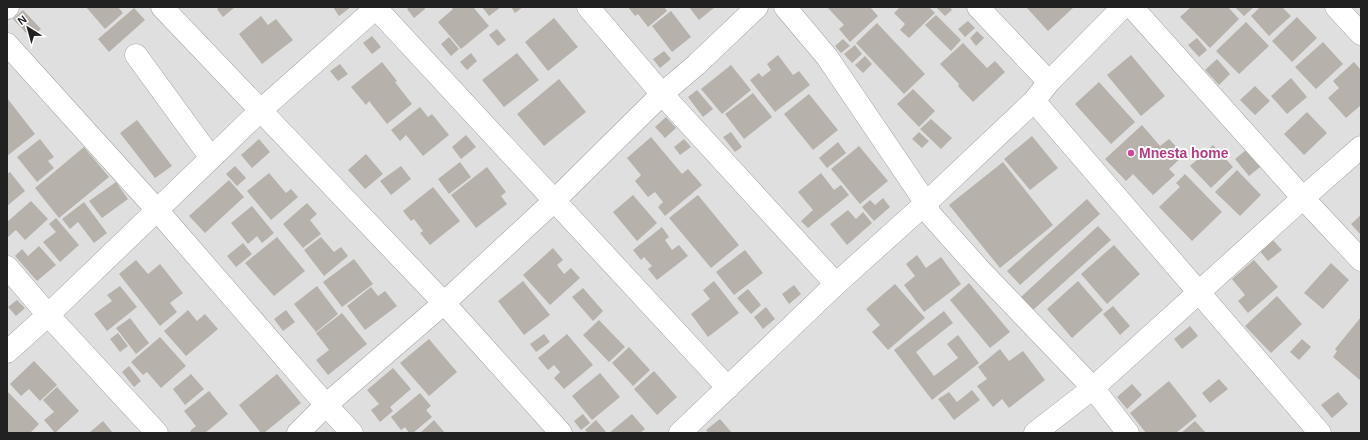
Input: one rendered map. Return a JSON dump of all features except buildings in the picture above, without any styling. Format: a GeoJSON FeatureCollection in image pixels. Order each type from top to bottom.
{"type":"FeatureCollection","features":[{"type":"Feature","properties":{"kind":"street"},"geometry":{"type":"LineString","coordinates":[[162,7],[444,303],[561,433]]}},
{"type":"Feature","properties":{"kind":"street"},"geometry":{"type":"LineString","coordinates":[[7,352],[48,315],[261,110],[376,7],[728,388]]}},
{"type":"Feature","properties":{"kind":"street"},"geometry":{"type":"LineString","coordinates":[[588,7],[662,94],[836,284]]}},
{"type":"Feature","properties":{"kind":"street"},"geometry":{"type":"LineString","coordinates":[[298,433],[326,405],[444,303],[554,201],[662,94],[696,65],[757,7]]}},
{"type":"Feature","properties":{"kind":"street"},"geometry":{"type":"LineString","coordinates":[[785,7],[827,57],[926,204],[930,214],[947,235],[1093,388],[1128,433]]}},
{"type":"Feature","properties":{"kind":"street"},"geometry":{"type":"LineString","coordinates":[[978,7],[1049,82]]}},
{"type":"Feature","properties":{"kind":"street"},"geometry":{"type":"LineString","coordinates":[[680,433],[836,284],[926,204],[1034,101],[1049,82],[1123,7]]}},
{"type":"Feature","properties":{"kind":"street"},"geometry":{"type":"LineString","coordinates":[[1132,7],[1303,198],[1361,260]]}},
{"type":"Feature","properties":{"kind":"street"},"geometry":{"type":"LineString","coordinates":[[1336,7],[1361,34]]}},
{"type":"Feature","properties":{"kind":"street"},"geometry":{"type":"LineString","coordinates":[[7,44],[157,210],[352,433]]}},
{"type":"Feature","properties":{"kind":"street"},"geometry":{"type":"LineString","coordinates":[[136,55],[211,158]]}},
{"type":"Feature","properties":{"kind":"street"},"geometry":{"type":"LineString","coordinates":[[1034,101],[1320,433]]}},
{"type":"Feature","properties":{"kind":"street"},"geometry":{"type":"LineString","coordinates":[[1035,433],[1093,388],[1361,147]]}},
{"type":"Feature","properties":{"kind":"street"},"geometry":{"type":"LineString","coordinates":[[7,267],[48,315],[157,433]]}},
{"type":"Feature","properties":{"kind":"shaded area"},"geometry":{"type":"Polygon","coordinates":[[[7,7],[1361,7],[1361,433],[7,433],[7,7]]]}},
{"type":"Feature","properties":{"kind":"place","name":"Mnesta home"},"geometry":{"type":"Point","coordinates":[1131,153]}}]}
